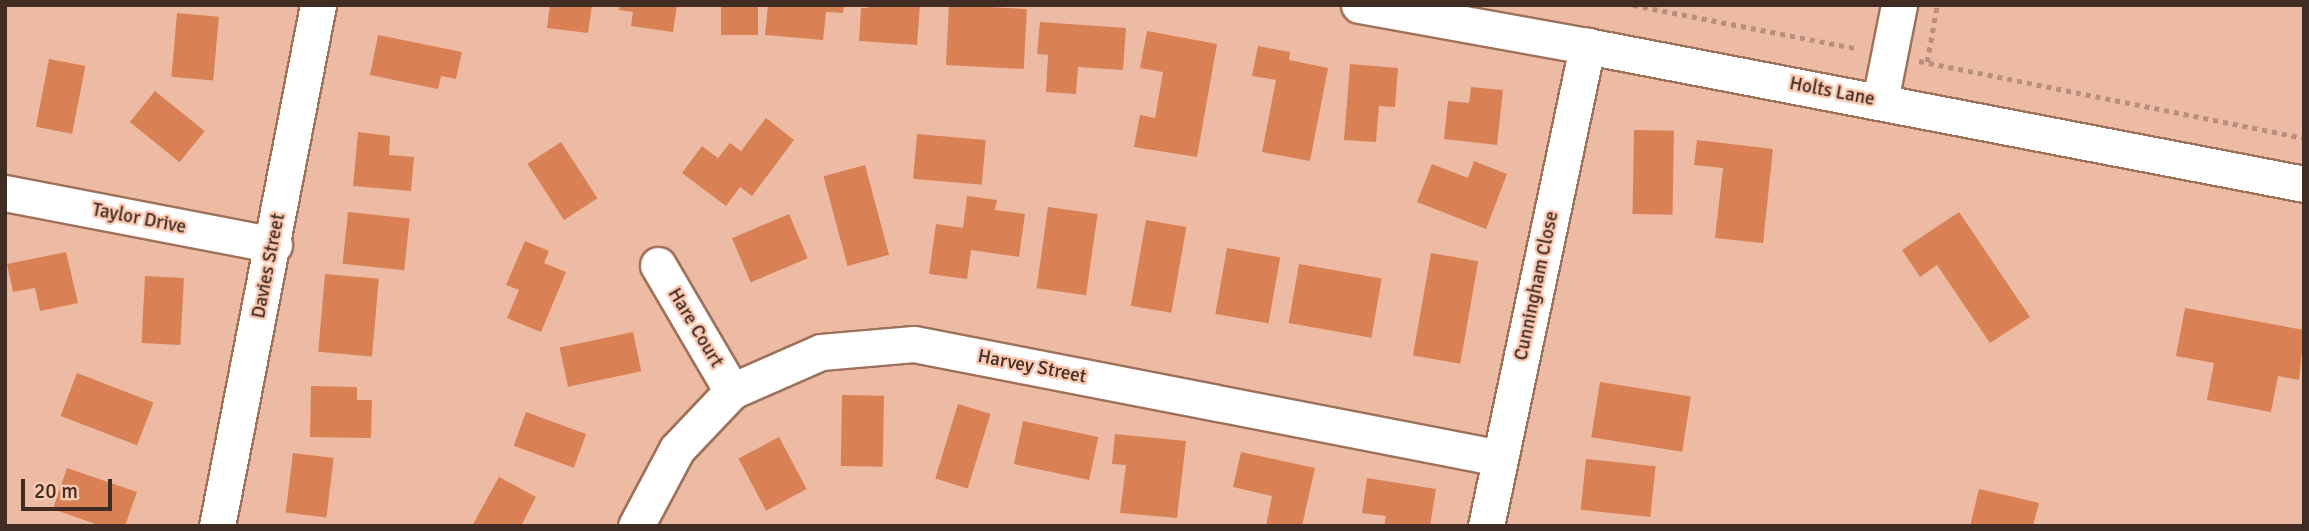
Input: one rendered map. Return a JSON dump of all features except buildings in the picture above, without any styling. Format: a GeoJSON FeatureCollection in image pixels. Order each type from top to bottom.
{"type":"FeatureCollection","features":[{"type":"Feature","properties":{"kind":"street","name":"Davies Street"},"geometry":{"type":"LineString","coordinates":[[217,526],[274,245],[318,5]]}},
{"type":"Feature","properties":{"kind":"street","name":"Holts Lane"},"geometry":{"type":"LineString","coordinates":[[1359,5],[1446,13],[1587,46],[2304,184]]}},
{"type":"Feature","properties":{"kind":"street"},"geometry":{"type":"LineString","coordinates":[[1880,101],[1899,5]]}},
{"type":"Feature","properties":{"kind":"street","name":"Cunningham Close"},"geometry":{"type":"LineString","coordinates":[[1486,526],[1587,46]]}},
{"type":"Feature","properties":{"kind":"street","name":"Taylor Drive"},"geometry":{"type":"LineString","coordinates":[[5,193],[274,245]]}},
{"type":"Feature","properties":{"kind":"street","name":"Hare Court"},"geometry":{"type":"LineString","coordinates":[[658,265],[732,391]]}},
{"type":"Feature","properties":{"kind":"street","name":"Harvey Street"},"geometry":{"type":"LineString","coordinates":[[636,526],[677,449],[732,391],[821,352],[914,344],[1500,458]]}},
{"type":"Feature","properties":{"kind":"path"},"geometry":{"type":"LineString","coordinates":[[1927,62],[1937,5]]}},
{"type":"Feature","properties":{"kind":"path"},"geometry":{"type":"LineString","coordinates":[[2113,98],[2304,138]]}}]}
